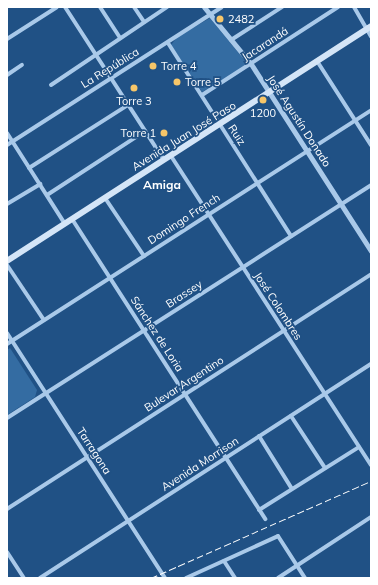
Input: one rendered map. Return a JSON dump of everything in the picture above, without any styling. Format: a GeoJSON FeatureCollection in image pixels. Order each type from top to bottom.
{"type":"FeatureCollection","features":[{"type":"Feature","properties":{"kind":"main road","name":"Avenida Juan José Paso"},"geometry":{"type":"LineString","coordinates":[[7,262],[270,93],[369,27]]}},
{"type":"Feature","properties":{"kind":"street"},"geometry":{"type":"LineString","coordinates":[[7,39],[57,7]]}},
{"type":"Feature","properties":{"kind":"street"},"geometry":{"type":"LineString","coordinates":[[65,7],[164,160]]}},
{"type":"Feature","properties":{"kind":"street"},"geometry":{"type":"LineString","coordinates":[[100,7],[120,38]]}},
{"type":"Feature","properties":{"kind":"street"},"geometry":{"type":"LineString","coordinates":[[134,7],[144,22]]}},
{"type":"Feature","properties":{"kind":"street"},"geometry":{"type":"LineString","coordinates":[[51,86],[95,54],[167,7]]}},
{"type":"Feature","properties":{"kind":"street","name":"José Agustín Donado"},"geometry":{"type":"LineString","coordinates":[[204,7],[251,64],[371,251]]}},
{"type":"Feature","properties":{"kind":"street","name":"La República"},"geometry":{"type":"LineString","coordinates":[[7,145],[222,7]]}},
{"type":"Feature","properties":{"kind":"street"},"geometry":{"type":"LineString","coordinates":[[231,40],[282,7]]}},
{"type":"Feature","properties":{"kind":"street","name":"Jacarandá"},"geometry":{"type":"LineString","coordinates":[[202,95],[338,7]]}},
{"type":"Feature","properties":{"kind":"street"},"geometry":{"type":"LineString","coordinates":[[354,7],[369,27],[371,36]]}},
{"type":"Feature","properties":{"kind":"street","name":"Ruiz"},"geometry":{"type":"LineString","coordinates":[[168,42],[291,236]]}},
{"type":"Feature","properties":{"kind":"street"},"geometry":{"type":"LineString","coordinates":[[317,61],[371,145]]}},
{"type":"Feature","properties":{"kind":"street"},"geometry":{"type":"LineString","coordinates":[[7,75],[22,65]]}},
{"type":"Feature","properties":{"kind":"street"},"geometry":{"type":"LineString","coordinates":[[29,168],[128,105]]}},
{"type":"Feature","properties":{"kind":"street","name":"Domingo French"},"geometry":{"type":"LineString","coordinates":[[7,344],[371,110]]}},
{"type":"Feature","properties":{"kind":"street"},"geometry":{"type":"LineString","coordinates":[[47,195],[145,131]]}},
{"type":"Feature","properties":{"kind":"street"},"geometry":{"type":"LineString","coordinates":[[7,133],[65,224]]}},
{"type":"Feature","properties":{"kind":"street","name":"José Colombres"},"geometry":{"type":"LineString","coordinates":[[171,156],[242,268],[371,464]]}},
{"type":"Feature","properties":{"kind":"street"},"geometry":{"type":"LineString","coordinates":[[7,204],[40,184]]}},
{"type":"Feature","properties":{"kind":"street","name":"Brassey"},"geometry":{"type":"LineString","coordinates":[[7,418],[371,185]]}},
{"type":"Feature","properties":{"kind":"street"},"geometry":{"type":"LineString","coordinates":[[105,198],[144,256]]}},
{"type":"Feature","properties":{"kind":"street","name":"Sánchez de Loria"},"geometry":{"type":"LineString","coordinates":[[72,219],[266,519]]}},
{"type":"Feature","properties":{"kind":"street"},"geometry":{"type":"LineString","coordinates":[[7,265],[44,320]]}},
{"type":"Feature","properties":{"kind":"street","name":"Bulevar Argentino"},"geometry":{"type":"LineString","coordinates":[[7,509],[371,274]]}},
{"type":"Feature","properties":{"kind":"street","name":"Tarragona"},"geometry":{"type":"LineString","coordinates":[[7,333],[165,578]]}},
{"type":"Feature","properties":{"kind":"street","name":"Avenida Morrison"},"geometry":{"type":"LineString","coordinates":[[40,578],[371,364]]}},
{"type":"Feature","properties":{"kind":"street"},"geometry":{"type":"LineString","coordinates":[[291,416],[325,468]]}},
{"type":"Feature","properties":{"kind":"street"},"geometry":{"type":"LineString","coordinates":[[260,436],[292,489]]}},
{"type":"Feature","properties":{"kind":"street"},"geometry":{"type":"LineString","coordinates":[[259,510],[359,447]]}},
{"type":"Feature","properties":{"kind":"street"},"geometry":{"type":"LineString","coordinates":[[278,578],[371,517]]}},
{"type":"Feature","properties":{"kind":"street"},"geometry":{"type":"LineString","coordinates":[[186,578],[278,536],[305,578]]}},
{"type":"Feature","properties":{"kind":"street"},"geometry":{"type":"LineString","coordinates":[[7,552],[24,578]]}},
{"type":"Feature","properties":{"kind":"street"},"geometry":{"type":"LineString","coordinates":[[224,560],[235,578]]}},
{"type":"Feature","properties":{"kind":"shaded area"},"geometry":{"type":"Polygon","coordinates":[[[210,18],[246,62],[244,67],[202,92],[171,45],[177,37],[210,18]]]}},
{"type":"Feature","properties":{"kind":"shaded area"},"geometry":{"type":"Polygon","coordinates":[[[10,348],[37,390],[35,397],[7,415],[7,350],[10,348]]]}},
{"type":"Feature","properties":{"kind":"railway"},"geometry":{"type":"LineString","coordinates":[[151,578],[371,481]]}},
{"type":"Feature","properties":{"kind":"place","name":"2482"},"geometry":{"type":"Point","coordinates":[220,19]}},
{"type":"Feature","properties":{"kind":"place","name":"Torre 4"},"geometry":{"type":"Point","coordinates":[153,66]}},
{"type":"Feature","properties":{"kind":"place","name":"Torre 5"},"geometry":{"type":"Point","coordinates":[177,82]}},
{"type":"Feature","properties":{"kind":"place","name":"Torre 3"},"geometry":{"type":"Point","coordinates":[134,88]}},
{"type":"Feature","properties":{"kind":"place","name":"1200"},"geometry":{"type":"Point","coordinates":[263,100]}},
{"type":"Feature","properties":{"kind":"place","name":"Torre 1"},"geometry":{"type":"Point","coordinates":[164,133]}},
{"type":"Feature","properties":{"kind":"district","name":"Amiga"},"geometry":{"type":"Point","coordinates":[162,185]}}]}
